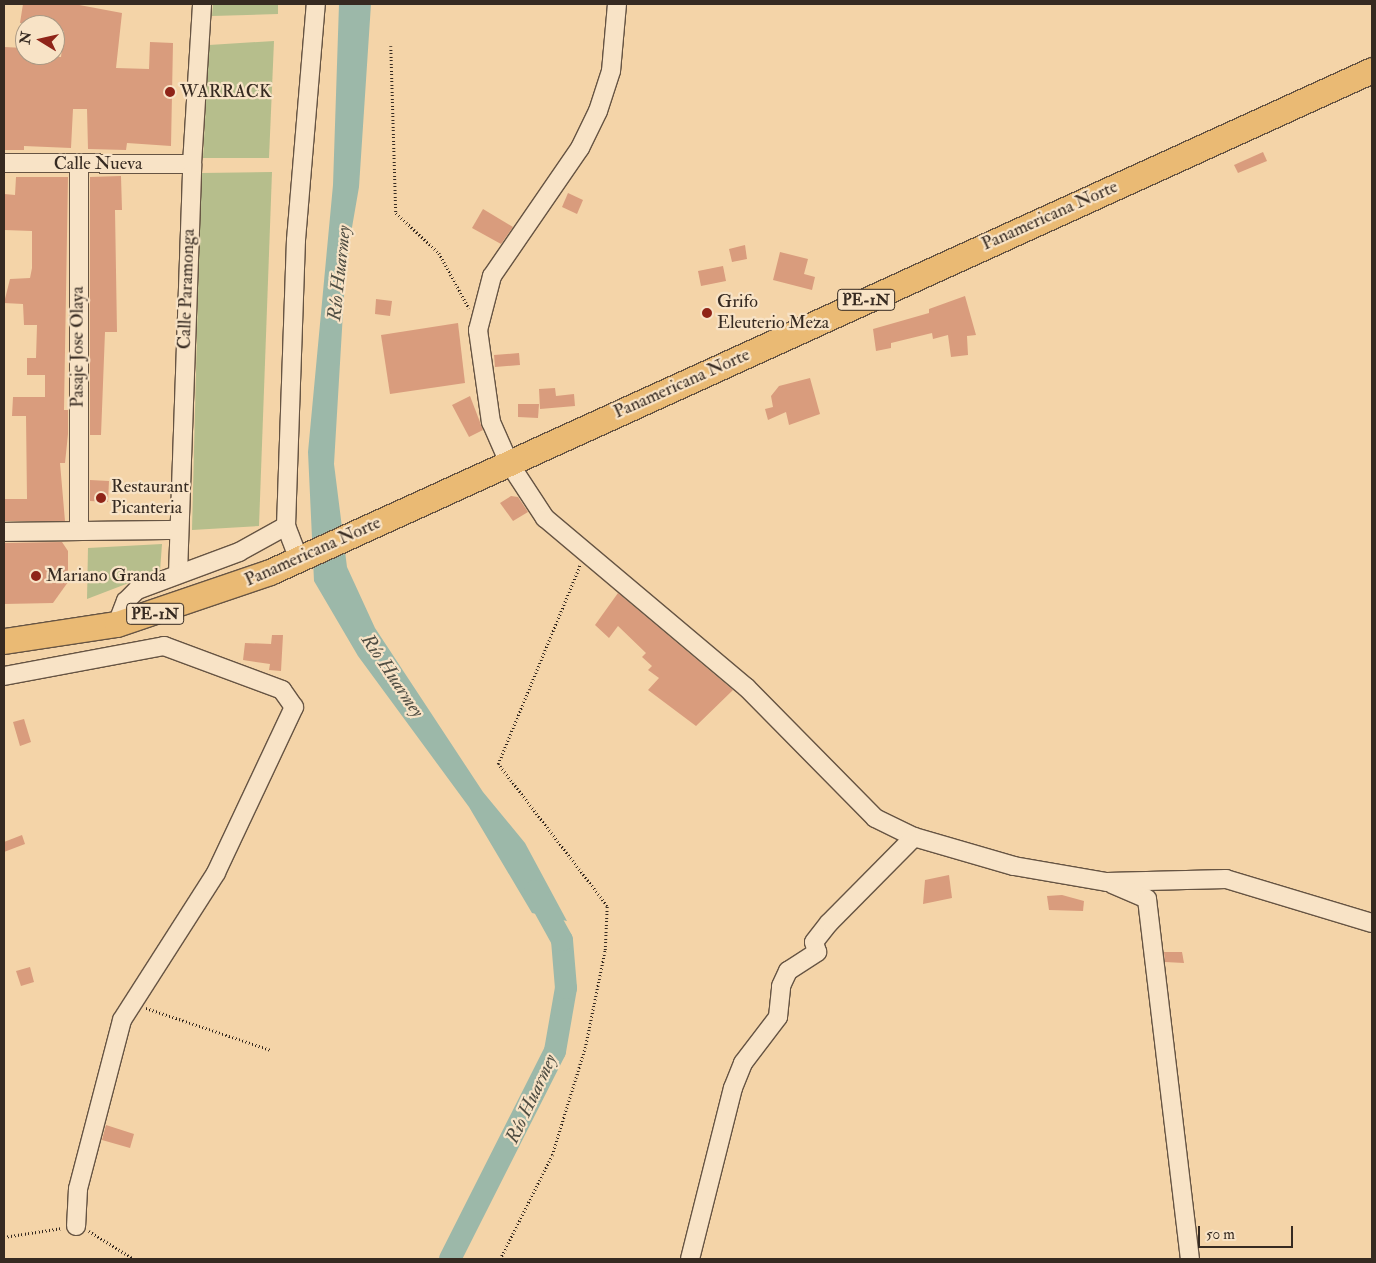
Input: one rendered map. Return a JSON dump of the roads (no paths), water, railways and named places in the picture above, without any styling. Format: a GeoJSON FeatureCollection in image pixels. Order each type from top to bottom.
{"type":"FeatureCollection","features":[{"type":"Feature","properties":{"kind":"highway","name":"Panamericana Norte"},"geometry":{"type":"LineString","coordinates":[[4,641],[118,624],[212,595],[299,560],[1372,70]]}},
{"type":"Feature","properties":{"kind":"street","name":"Calle Paramonga"},"geometry":{"type":"LineString","coordinates":[[178,574],[192,164],[202,4]]}},
{"type":"Feature","properties":{"kind":"street"},"geometry":{"type":"LineString","coordinates":[[299,560],[286,526],[296,240],[316,4]]}},
{"type":"Feature","properties":{"kind":"street"},"geometry":{"type":"LineString","coordinates":[[616,4],[611,71],[598,111],[580,148],[492,276],[478,330],[491,422],[510,463],[545,518],[746,687],[875,818],[914,837],[1014,866],[1107,882],[1226,879],[1372,922]]}},
{"type":"Feature","properties":{"kind":"street","name":"Calle Nueva"},"geometry":{"type":"LineString","coordinates":[[4,163],[192,164]]}},
{"type":"Feature","properties":{"kind":"street","name":"Pasaje Jose Olaya"},"geometry":{"type":"LineString","coordinates":[[79,164],[79,531]]}},
{"type":"Feature","properties":{"kind":"street"},"geometry":{"type":"LineString","coordinates":[[118,624],[131,595],[178,574],[239,552],[286,526]]}},
{"type":"Feature","properties":{"kind":"street"},"geometry":{"type":"LineString","coordinates":[[4,532],[179,530]]}},
{"type":"Feature","properties":{"kind":"street"},"geometry":{"type":"LineString","coordinates":[[4,676],[164,646],[282,690],[294,708],[293,718],[216,873],[130,1002],[78,1188],[76,1226]]}},
{"type":"Feature","properties":{"kind":"street"},"geometry":{"type":"LineString","coordinates":[[690,1259],[734,1088],[743,1063],[778,1017],[781,986],[788,970],[817,952],[814,942],[829,923],[914,837]]}},
{"type":"Feature","properties":{"kind":"street"},"geometry":{"type":"LineString","coordinates":[[1107,882],[1147,900],[1190,1259]]}},
{"type":"Feature","properties":{"kind":"water","name":"Río Huarmey"},"geometry":{"type":"Polygon","coordinates":[[[339,4],[371,4],[359,187],[346,262],[334,464],[347,567],[375,628],[483,792],[525,843],[567,921],[532,913],[469,807],[358,656],[314,581],[308,452],[333,185],[339,4]]]}},
{"type":"Feature","properties":{"kind":"waterway","name":"Río Huarmey"},"geometry":{"type":"LineString","coordinates":[[450,1259],[555,1051],[566,988],[562,940],[535,891]]}},
{"type":"Feature","properties":{"kind":"place","name":"WARRACK"},"geometry":{"type":"Point","coordinates":[170,92]}},
{"type":"Feature","properties":{"kind":"place","name":"Grifo Eleuterio Meza"},"geometry":{"type":"Point","coordinates":[707,313]}},
{"type":"Feature","properties":{"kind":"place","name":"Restaurant Picanteria"},"geometry":{"type":"Point","coordinates":[101,498]}},
{"type":"Feature","properties":{"kind":"place","name":"Mariano Granda"},"geometry":{"type":"Point","coordinates":[36,576]}}]}
